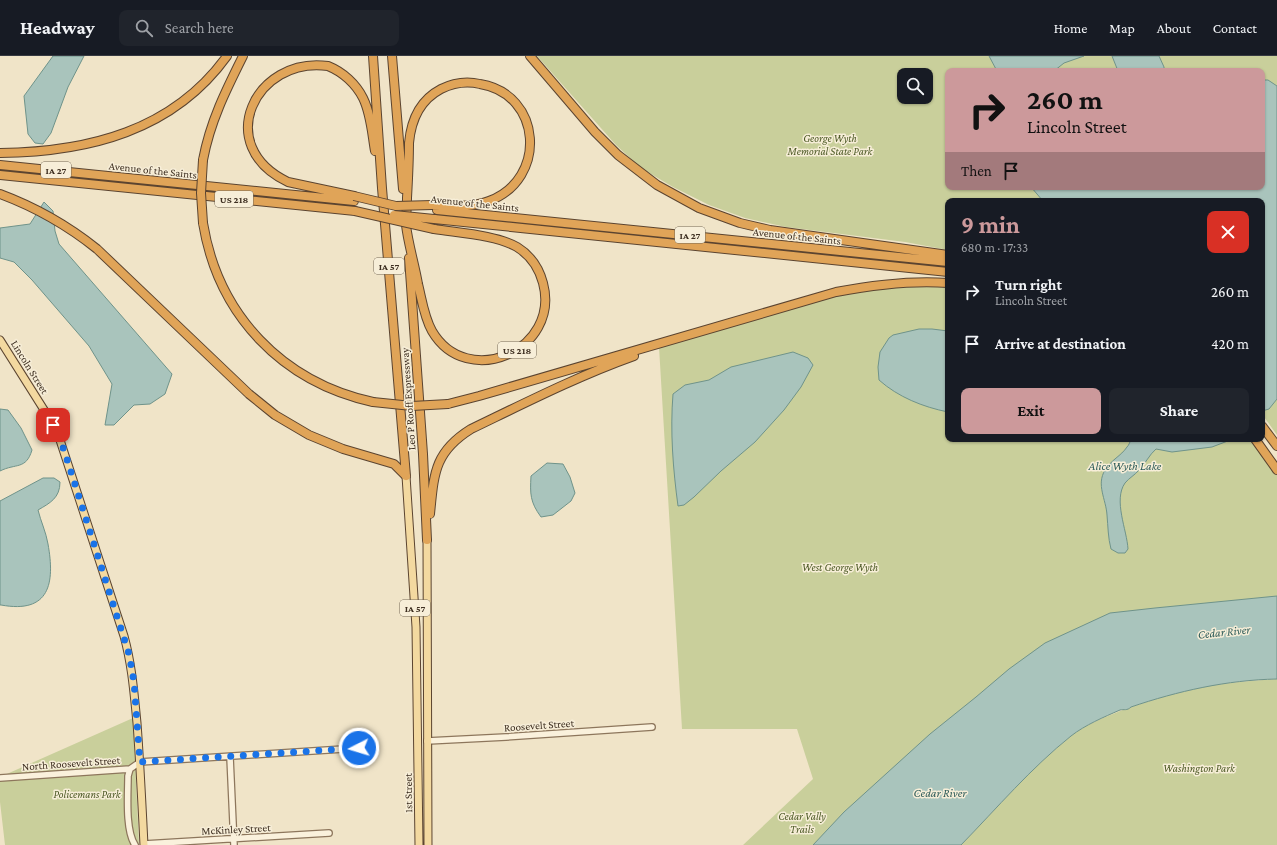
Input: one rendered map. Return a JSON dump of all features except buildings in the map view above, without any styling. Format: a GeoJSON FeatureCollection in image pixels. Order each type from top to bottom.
{"type":"FeatureCollection","features":[{"type":"Feature","properties":{"kind":"highway"},"geometry":{"type":"LineString","coordinates":[[0,153],[46,150],[74,146],[96,142],[128,133],[164,115],[189,97],[214,72],[227,56]]}},
{"type":"Feature","properties":{"kind":"highway"},"geometry":{"type":"LineString","coordinates":[[243,56],[213,119],[203,160],[201,194],[203,223],[211,256],[224,291],[242,319],[263,344],[285,362],[319,384],[356,398],[373,402],[412,406],[448,404],[652,345],[686,337],[801,302],[855,288],[896,284],[945,283]]}},
{"type":"Feature","properties":{"kind":"highway","name":"Leo P Rooff Expressway"},"geometry":{"type":"LineString","coordinates":[[373,56],[382,188],[406,476]]}},
{"type":"Feature","properties":{"kind":"highway","name":"Leo P Rooff Expressway"},"geometry":{"type":"LineString","coordinates":[[392,56],[423,454],[427,540]]}},
{"type":"Feature","properties":{"kind":"highway"},"geometry":{"type":"LineString","coordinates":[[530,56],[595,132],[618,155],[657,185],[699,208],[740,223],[770,230],[945,255]]}},
{"type":"Feature","properties":{"kind":"highway"},"geometry":{"type":"LineString","coordinates":[[354,198],[288,182],[267,168],[254,152],[248,131],[248,117],[251,103],[261,85],[282,69],[303,63],[325,65],[338,71],[355,85],[363,98],[366,107],[382,188]]}},
{"type":"Feature","properties":{"kind":"highway"},"geometry":{"type":"LineString","coordinates":[[406,225],[410,131],[416,113],[433,94],[448,86],[465,82],[490,85],[517,104],[523,113],[530,133],[531,142],[529,157],[522,176],[510,190],[489,201],[474,205],[432,207]]}},
{"type":"Feature","properties":{"kind":"highway","name":"Avenue of the Saints"},"geometry":{"type":"LineString","coordinates":[[0,165],[354,198],[396,206],[432,207],[945,262]]}},
{"type":"Feature","properties":{"kind":"highway","name":"Avenue of the Saints"},"geometry":{"type":"LineString","coordinates":[[0,175],[945,272]]}},
{"type":"Feature","properties":{"kind":"highway"},"geometry":{"type":"LineString","coordinates":[[0,194],[21,202],[57,221],[97,249],[243,388],[275,415],[309,435],[325,442],[343,449],[394,464],[406,476]]}},
{"type":"Feature","properties":{"kind":"highway","name":"US 218"},"geometry":{"type":"LineString","coordinates":[[355,212],[434,229],[501,241],[517,248],[534,263],[539,271],[545,290],[545,308],[540,323],[531,338],[512,353],[496,359],[477,360],[459,356],[444,346],[437,339],[427,322],[406,225]]}},
{"type":"Feature","properties":{"kind":"highway"},"geometry":{"type":"LineString","coordinates":[[427,540],[435,473],[444,452],[461,435],[520,405],[592,373],[686,337]]}},
{"type":"Feature","properties":{"kind":"highway"},"geometry":{"type":"LineString","coordinates":[[1265,430],[1277,446]]}},
{"type":"Feature","properties":{"kind":"highway"},"geometry":{"type":"LineString","coordinates":[[1257,442],[1277,470]]}},
{"type":"Feature","properties":{"kind":"main road","name":"Lincoln Street"},"geometry":{"type":"LineString","coordinates":[[0,340],[53,425],[66,457],[129,654],[134,682],[144,844]]}},
{"type":"Feature","properties":{"kind":"main road","name":"Leo P Rooff Expressway"},"geometry":{"type":"LineString","coordinates":[[406,476],[416,627],[418,740]]}},
{"type":"Feature","properties":{"kind":"main road","name":"Leo P Rooff Expressway"},"geometry":{"type":"LineString","coordinates":[[427,540],[427,741]]}},
{"type":"Feature","properties":{"kind":"main road","name":"1st Street"},"geometry":{"type":"LineString","coordinates":[[418,740],[419,845]]}},
{"type":"Feature","properties":{"kind":"main road","name":"1st Street"},"geometry":{"type":"LineString","coordinates":[[427,741],[428,845]]}},
{"type":"Feature","properties":{"kind":"street","name":"Roosevelt Street"},"geometry":{"type":"LineString","coordinates":[[427,741],[652,727]]}},
{"type":"Feature","properties":{"kind":"street"},"geometry":{"type":"LineString","coordinates":[[140,762],[359,748]]}},
{"type":"Feature","properties":{"kind":"street"},"geometry":{"type":"LineString","coordinates":[[230,757],[234,842]]}},
{"type":"Feature","properties":{"kind":"street","name":"North Roosevelt Street"},"geometry":{"type":"LineString","coordinates":[[0,778],[130,769],[140,762]]}},
{"type":"Feature","properties":{"kind":"street"},"geometry":{"type":"LineString","coordinates":[[130,769],[128,776],[129,822],[131,840],[135,845]]}},
{"type":"Feature","properties":{"kind":"street","name":"McKinley Street"},"geometry":{"type":"LineString","coordinates":[[144,844],[234,842],[329,833]]}},
{"type":"Feature","properties":{"kind":"green space","name":"George Wyth Memorial State Park"},"geometry":{"type":"Polygon","coordinates":[[[537,56],[1277,56],[1277,435],[1265,418],[1265,198],[945,198],[945,249],[905,242],[786,227],[745,218],[709,205],[673,187],[641,168],[616,145],[537,56]]]}},
{"type":"Feature","properties":{"kind":"green space","name":"West George Wyth"},"geometry":{"type":"Polygon","coordinates":[[[945,283],[945,442],[1255,442],[1277,471],[1277,611],[813,845],[743,845],[813,779],[797,729],[682,729],[659,347],[779,308],[874,286],[945,283]]]}},
{"type":"Feature","properties":{"kind":"green space","name":"Washington Park"},"geometry":{"type":"Polygon","coordinates":[[[1277,679],[1277,845],[961,845],[1042,761],[1076,732],[1088,725],[1121,710],[1188,690],[1227,683],[1277,679]]]}},
{"type":"Feature","properties":{"kind":"green space","name":"Policemans Park"},"geometry":{"type":"Polygon","coordinates":[[[133,718],[139,845],[5,845],[0,802],[0,777],[133,718]]]}},
{"type":"Feature","properties":{"kind":"water"},"geometry":{"type":"Polygon","coordinates":[[[53,56],[84,56],[68,87],[51,133],[43,144],[35,143],[28,134],[24,96],[53,56]]]}},
{"type":"Feature","properties":{"kind":"water"},"geometry":{"type":"Polygon","coordinates":[[[989,56],[1084,56],[1064,63],[1058,68],[995,68],[989,56]]]}},
{"type":"Feature","properties":{"kind":"water"},"geometry":{"type":"Polygon","coordinates":[[[1112,56],[1159,56],[1164,67],[1164,68],[1117,68],[1112,56]]]}},
{"type":"Feature","properties":{"kind":"water"},"geometry":{"type":"Polygon","coordinates":[[[1265,80],[1268,80],[1277,86],[1277,399],[1269,409],[1265,410],[1265,198],[1040,198],[1034,190],[1265,190],[1265,80]]]}},
{"type":"Feature","properties":{"kind":"water"},"geometry":{"type":"Polygon","coordinates":[[[44,202],[53,211],[55,231],[59,244],[172,374],[165,394],[150,404],[134,405],[114,425],[105,425],[112,384],[89,346],[32,280],[14,262],[0,258],[0,228],[30,224],[44,202]]]}},
{"type":"Feature","properties":{"kind":"water"},"geometry":{"type":"Polygon","coordinates":[[[919,329],[945,331],[945,411],[911,400],[886,386],[879,380],[878,367],[880,352],[889,338],[893,335],[919,329]]]}},
{"type":"Feature","properties":{"kind":"water"},"geometry":{"type":"Polygon","coordinates":[[[793,352],[808,358],[813,365],[801,387],[784,410],[755,442],[721,471],[694,497],[684,505],[678,506],[672,450],[673,394],[685,385],[709,380],[731,367],[793,352]]]}},
{"type":"Feature","properties":{"kind":"water"},"geometry":{"type":"Polygon","coordinates":[[[0,409],[8,410],[21,428],[32,450],[27,461],[20,465],[0,471],[0,409]]]}},
{"type":"Feature","properties":{"kind":"water","name":"Alice Wyth Lake"},"geometry":{"type":"Polygon","coordinates":[[[1130,442],[1225,442],[1212,447],[1172,452],[1156,449],[1154,451],[1136,473],[1125,483],[1122,490],[1120,506],[1128,549],[1125,553],[1118,553],[1111,549],[1110,545],[1101,481],[1105,470],[1110,463],[1125,450],[1130,442]]]}},
{"type":"Feature","properties":{"kind":"water"},"geometry":{"type":"Polygon","coordinates":[[[547,463],[563,464],[570,477],[575,493],[571,501],[553,515],[541,517],[532,498],[531,476],[547,463]]]}},
{"type":"Feature","properties":{"kind":"water"},"geometry":{"type":"Polygon","coordinates":[[[43,478],[54,478],[60,482],[60,488],[54,499],[38,510],[46,535],[50,558],[49,583],[46,592],[39,600],[30,605],[17,607],[0,605],[0,501],[43,478]]]}},
{"type":"Feature","properties":{"kind":"water","name":"Cedar River"},"geometry":{"type":"Polygon","coordinates":[[[1277,596],[1277,679],[1203,687],[1149,701],[1101,718],[1076,732],[1056,748],[1014,789],[961,845],[813,845],[844,812],[930,734],[1009,669],[1045,643],[1110,613],[1277,596]]]}},
{"type":"Feature","properties":{"kind":"route"},"geometry":{"type":"LineString","coordinates":[[53,425],[64,450],[129,654],[134,682],[140,762],[359,748]]}},
{"type":"Feature","properties":{"kind":"park label","name":"Cedar Vally Trails"},"geometry":{"type":"Point","coordinates":[802,822]}}]}
